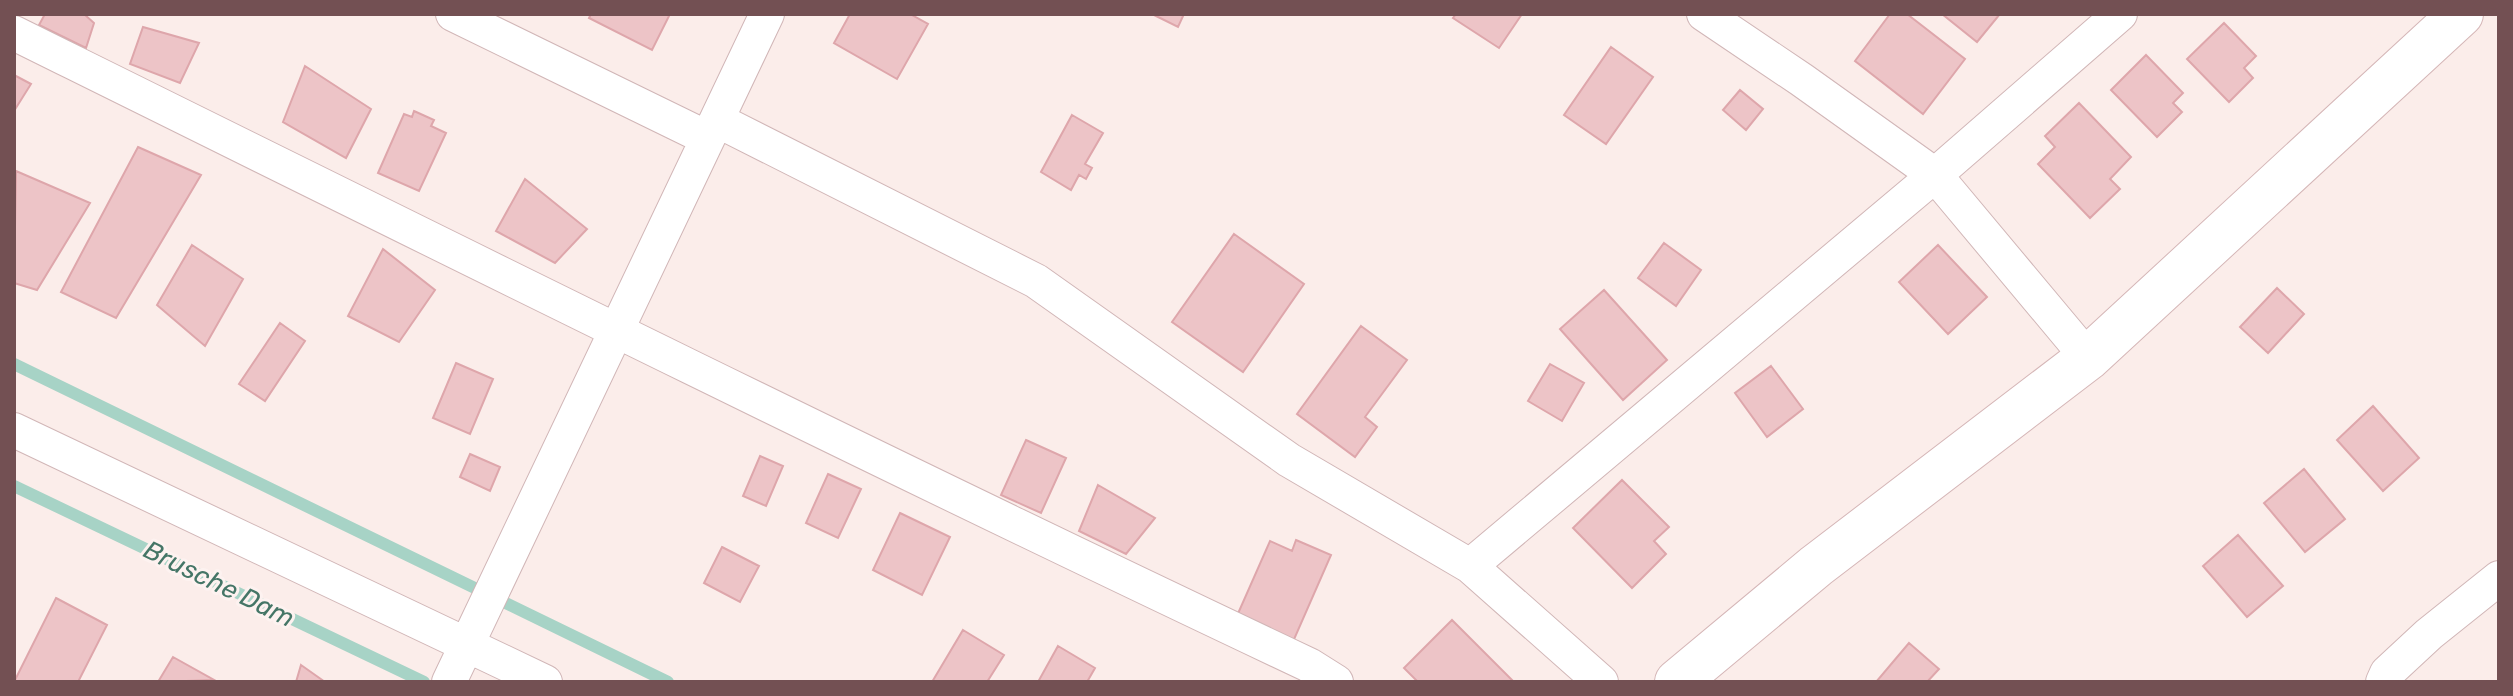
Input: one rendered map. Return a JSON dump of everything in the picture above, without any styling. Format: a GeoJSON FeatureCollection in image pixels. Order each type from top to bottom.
{"type":"FeatureCollection","features":[{"type":"Feature","properties":{"kind":"main road"},"geometry":{"type":"LineString","coordinates":[[1677,682],[1816,566],[2088,358],[2461,14]]}},
{"type":"Feature","properties":{"kind":"street"},"geometry":{"type":"LineString","coordinates":[[453,14],[712,129],[1036,281],[1289,460],[1470,566],[1601,682]]}},
{"type":"Feature","properties":{"kind":"street"},"geometry":{"type":"LineString","coordinates":[[450,680],[767,14]]}},
{"type":"Feature","properties":{"kind":"street"},"geometry":{"type":"LineString","coordinates":[[1704,14],[1935,175],[2088,358]]}},
{"type":"Feature","properties":{"kind":"street"},"geometry":{"type":"LineString","coordinates":[[1470,566],[1935,175],[2120,14]]}},
{"type":"Feature","properties":{"kind":"street"},"geometry":{"type":"LineString","coordinates":[[14,33],[1077,556],[1309,665],[1336,682]]}},
{"type":"Feature","properties":{"kind":"street"},"geometry":{"type":"LineString","coordinates":[[14,430],[545,682]]}},
{"type":"Feature","properties":{"kind":"street"},"geometry":{"type":"LineString","coordinates":[[2383,682],[2387,673],[2429,634],[2499,578]]}},
{"type":"Feature","properties":{"kind":"building"},"geometry":{"type":"Polygon","coordinates":[[[45,14],[84,14],[94,23],[86,48],[39,25],[45,14]]]}},
{"type":"Feature","properties":{"kind":"building"},"geometry":{"type":"Polygon","coordinates":[[[591,14],[670,14],[652,50],[589,18],[591,14]]]}},
{"type":"Feature","properties":{"kind":"building"},"geometry":{"type":"Polygon","coordinates":[[[850,14],[910,14],[928,24],[897,79],[834,43],[850,14]]]}},
{"type":"Feature","properties":{"kind":"building"},"geometry":{"type":"Polygon","coordinates":[[[1152,14],[1184,14],[1178,27],[1152,14]]]}},
{"type":"Feature","properties":{"kind":"building"},"geometry":{"type":"Polygon","coordinates":[[[1456,14],[1522,14],[1499,48],[1453,18],[1456,14]]]}},
{"type":"Feature","properties":{"kind":"building"},"geometry":{"type":"Polygon","coordinates":[[[1890,14],[1907,14],[1965,59],[1923,114],[1855,61],[1890,14]]]}},
{"type":"Feature","properties":{"kind":"building"},"geometry":{"type":"Polygon","coordinates":[[[1942,14],[2000,14],[1977,42],[1942,14]]]}},
{"type":"Feature","properties":{"kind":"building"},"geometry":{"type":"Polygon","coordinates":[[[2224,23],[2256,56],[2244,68],[2253,78],[2229,102],[2187,59],[2224,23]]]}},
{"type":"Feature","properties":{"kind":"building"},"geometry":{"type":"Polygon","coordinates":[[[143,27],[199,43],[180,83],[130,64],[143,27]]]}},
{"type":"Feature","properties":{"kind":"building"},"geometry":{"type":"Polygon","coordinates":[[[1611,47],[1653,77],[1606,144],[1564,115],[1611,47]]]}},
{"type":"Feature","properties":{"kind":"building"},"geometry":{"type":"Polygon","coordinates":[[[2146,55],[2183,93],[2173,103],[2182,112],[2157,137],[2111,90],[2146,55]]]}},
{"type":"Feature","properties":{"kind":"building"},"geometry":{"type":"Polygon","coordinates":[[[305,66],[371,109],[346,158],[283,122],[305,66]]]}},
{"type":"Feature","properties":{"kind":"building"},"geometry":{"type":"Polygon","coordinates":[[[14,75],[31,84],[14,111],[14,75]]]}},
{"type":"Feature","properties":{"kind":"building"},"geometry":{"type":"Polygon","coordinates":[[[1740,90],[1763,109],[1746,130],[1723,110],[1740,90]]]}},
{"type":"Feature","properties":{"kind":"building"},"geometry":{"type":"Polygon","coordinates":[[[2079,103],[2131,157],[2110,179],[2120,189],[2090,218],[2038,164],[2055,147],[2045,136],[2079,103]]]}},
{"type":"Feature","properties":{"kind":"building"},"geometry":{"type":"Polygon","coordinates":[[[414,111],[434,120],[431,126],[446,133],[419,191],[378,173],[404,114],[412,117],[414,111]]]}},
{"type":"Feature","properties":{"kind":"building"},"geometry":{"type":"Polygon","coordinates":[[[1072,115],[1103,133],[1085,164],[1092,168],[1086,179],[1079,175],[1071,190],[1041,172],[1072,115]]]}},
{"type":"Feature","properties":{"kind":"building"},"geometry":{"type":"Polygon","coordinates":[[[138,147],[201,175],[116,318],[61,292],[138,147]]]}},
{"type":"Feature","properties":{"kind":"building"},"geometry":{"type":"Polygon","coordinates":[[[16,171],[90,203],[37,290],[14,283],[16,171]]]}},
{"type":"Feature","properties":{"kind":"building"},"geometry":{"type":"Polygon","coordinates":[[[525,179],[587,229],[555,263],[496,231],[525,179]]]}},
{"type":"Feature","properties":{"kind":"building"},"geometry":{"type":"Polygon","coordinates":[[[1234,234],[1304,284],[1243,372],[1172,322],[1234,234]]]}},
{"type":"Feature","properties":{"kind":"building"},"geometry":{"type":"Polygon","coordinates":[[[1664,243],[1701,270],[1676,306],[1638,278],[1664,243]]]}},
{"type":"Feature","properties":{"kind":"building"},"geometry":{"type":"Polygon","coordinates":[[[192,245],[243,279],[205,346],[157,305],[192,245]]]}},
{"type":"Feature","properties":{"kind":"building"},"geometry":{"type":"Polygon","coordinates":[[[1938,245],[1987,297],[1948,334],[1899,282],[1938,245]]]}},
{"type":"Feature","properties":{"kind":"building"},"geometry":{"type":"Polygon","coordinates":[[[383,249],[435,290],[399,342],[348,316],[383,249]]]}},
{"type":"Feature","properties":{"kind":"building"},"geometry":{"type":"Polygon","coordinates":[[[2277,288],[2304,314],[2268,353],[2240,327],[2277,288]]]}},
{"type":"Feature","properties":{"kind":"building"},"geometry":{"type":"Polygon","coordinates":[[[1604,290],[1667,360],[1623,400],[1560,329],[1604,290]]]}},
{"type":"Feature","properties":{"kind":"building"},"geometry":{"type":"Polygon","coordinates":[[[280,323],[305,341],[265,401],[239,384],[280,323]]]}},
{"type":"Feature","properties":{"kind":"building"},"geometry":{"type":"Polygon","coordinates":[[[1361,326],[1407,360],[1365,417],[1377,427],[1355,457],[1297,414],[1361,326]]]}},
{"type":"Feature","properties":{"kind":"building"},"geometry":{"type":"Polygon","coordinates":[[[456,363],[493,379],[470,434],[433,418],[456,363]]]}},
{"type":"Feature","properties":{"kind":"building"},"geometry":{"type":"Polygon","coordinates":[[[1550,364],[1584,383],[1562,421],[1528,401],[1550,364]]]}},
{"type":"Feature","properties":{"kind":"building"},"geometry":{"type":"Polygon","coordinates":[[[1771,366],[1803,409],[1767,437],[1735,393],[1771,366]]]}},
{"type":"Feature","properties":{"kind":"building"},"geometry":{"type":"Polygon","coordinates":[[[2373,406],[2419,458],[2383,491],[2337,440],[2373,406]]]}},
{"type":"Feature","properties":{"kind":"building"},"geometry":{"type":"Polygon","coordinates":[[[1026,440],[1066,458],[1041,513],[1001,495],[1026,440]]]}},
{"type":"Feature","properties":{"kind":"building"},"geometry":{"type":"Polygon","coordinates":[[[470,454],[500,467],[490,491],[460,477],[470,454]]]}},
{"type":"Feature","properties":{"kind":"building"},"geometry":{"type":"Polygon","coordinates":[[[760,456],[783,466],[766,506],[743,496],[760,456]]]}},
{"type":"Feature","properties":{"kind":"building"},"geometry":{"type":"Polygon","coordinates":[[[2304,469],[2345,519],[2305,552],[2264,503],[2304,469]]]}},
{"type":"Feature","properties":{"kind":"building"},"geometry":{"type":"Polygon","coordinates":[[[828,474],[861,489],[838,538],[806,523],[828,474]]]}},
{"type":"Feature","properties":{"kind":"building"},"geometry":{"type":"Polygon","coordinates":[[[1622,480],[1669,527],[1654,541],[1666,554],[1632,588],[1573,528],[1622,480]]]}},
{"type":"Feature","properties":{"kind":"building"},"geometry":{"type":"Polygon","coordinates":[[[1098,485],[1155,518],[1126,554],[1079,531],[1098,485]]]}},
{"type":"Feature","properties":{"kind":"building"},"geometry":{"type":"Polygon","coordinates":[[[900,513],[950,537],[922,595],[873,570],[900,513]]]}},
{"type":"Feature","properties":{"kind":"building"},"geometry":{"type":"Polygon","coordinates":[[[2238,535],[2283,586],[2247,617],[2203,566],[2238,535]]]}},
{"type":"Feature","properties":{"kind":"building"},"geometry":{"type":"Polygon","coordinates":[[[1296,540],[1331,555],[1292,644],[1236,618],[1270,541],[1292,551],[1296,540]]]}},
{"type":"Feature","properties":{"kind":"building"},"geometry":{"type":"Polygon","coordinates":[[[722,547],[759,566],[740,602],[704,583],[722,547]]]}},
{"type":"Feature","properties":{"kind":"building"},"geometry":{"type":"Polygon","coordinates":[[[56,598],[107,625],[78,682],[14,682],[56,598]]]}},
{"type":"Feature","properties":{"kind":"building"},"geometry":{"type":"Polygon","coordinates":[[[1452,620],[1514,682],[1418,682],[1404,668],[1452,620]]]}},
{"type":"Feature","properties":{"kind":"building"},"geometry":{"type":"Polygon","coordinates":[[[963,630],[1004,655],[987,682],[932,682],[963,630]]]}},
{"type":"Feature","properties":{"kind":"building"},"geometry":{"type":"Polygon","coordinates":[[[1909,643],[1939,669],[1927,682],[1876,682],[1909,643]]]}},
{"type":"Feature","properties":{"kind":"building"},"geometry":{"type":"Polygon","coordinates":[[[1058,646],[1095,668],[1087,682],[1038,682],[1058,646]]]}},
{"type":"Feature","properties":{"kind":"building"},"geometry":{"type":"Polygon","coordinates":[[[173,657],[214,680],[158,682],[173,657]]]}},
{"type":"Feature","properties":{"kind":"building"},"geometry":{"type":"Polygon","coordinates":[[[301,665],[325,682],[296,682],[301,665]]]}},
{"type":"Feature","properties":{"kind":"waterway"},"geometry":{"type":"LineString","coordinates":[[14,364],[668,682]]}},
{"type":"Feature","properties":{"kind":"waterway","name":"Brusche Dam"},"geometry":{"type":"LineString","coordinates":[[14,486],[424,682]]}}]}
